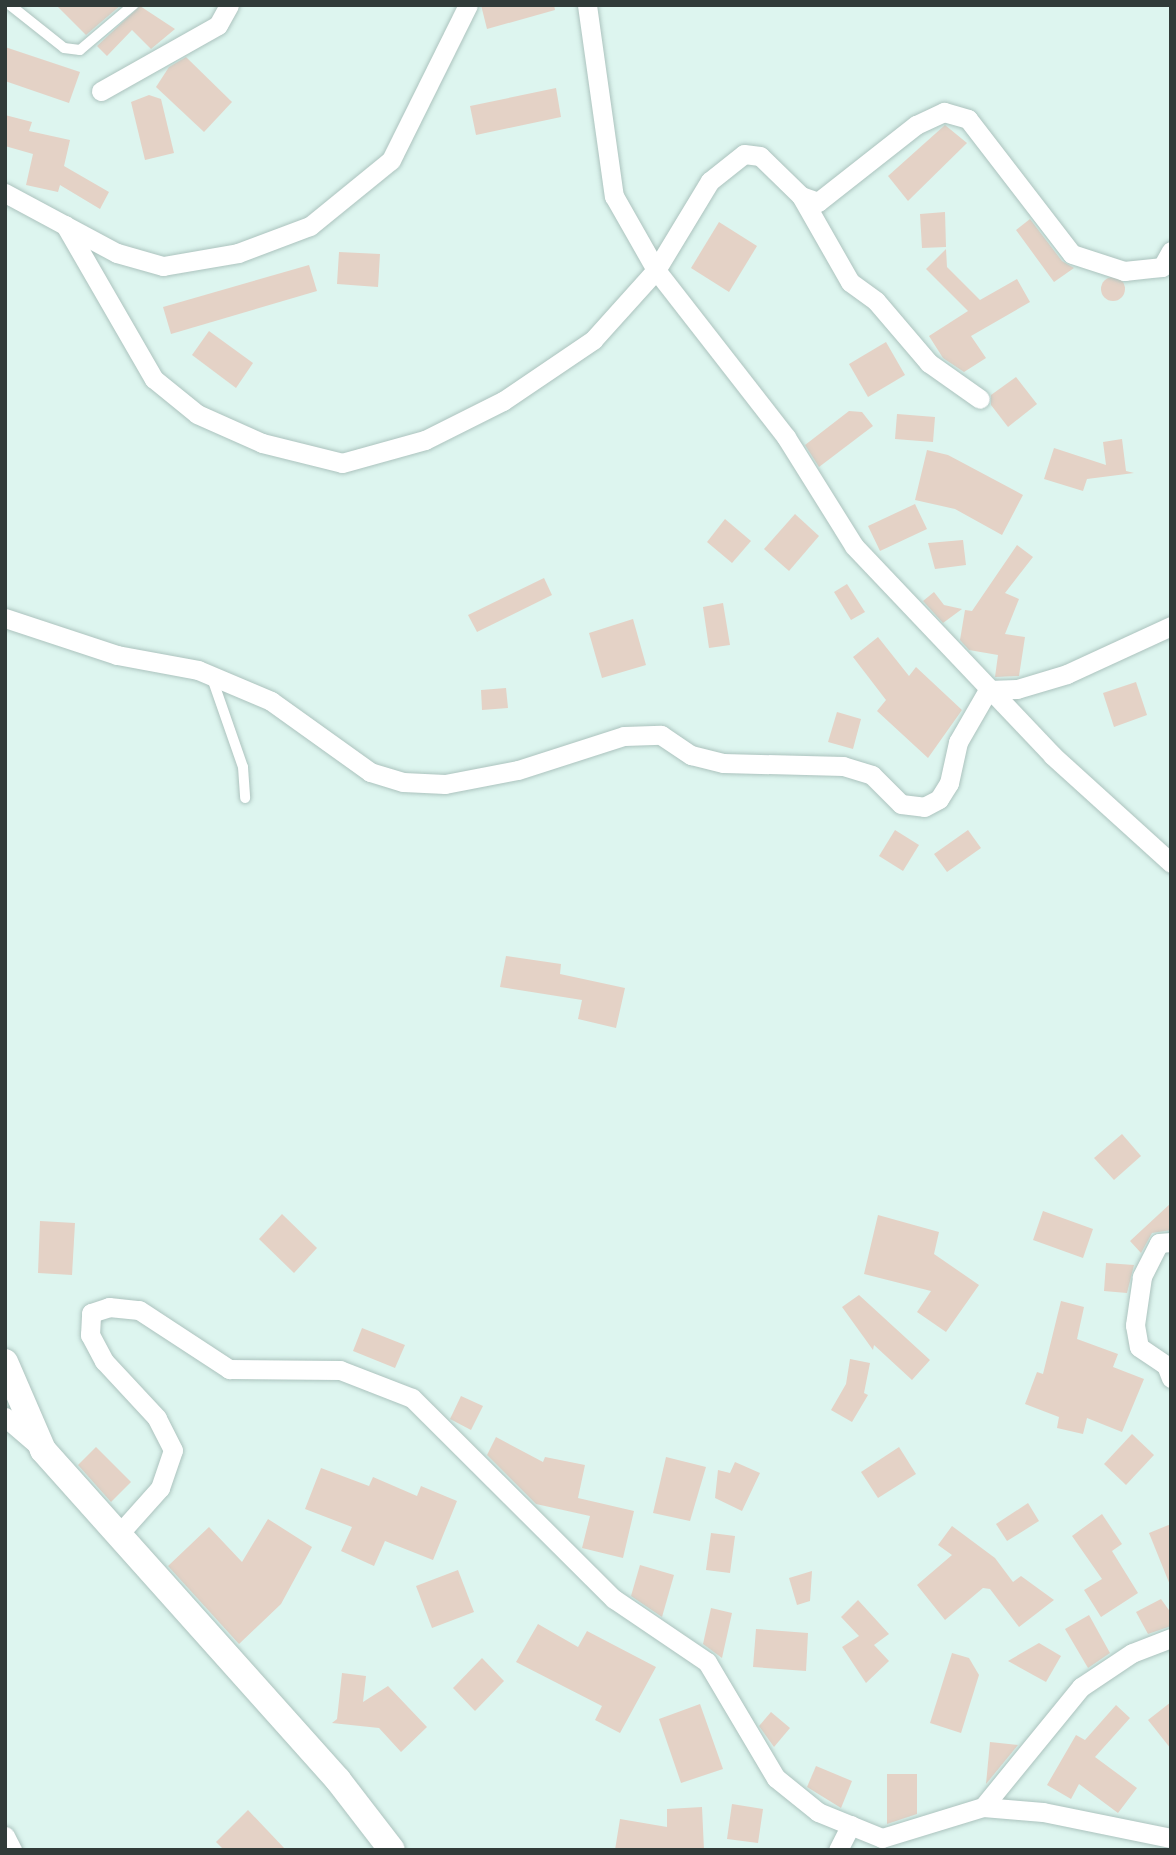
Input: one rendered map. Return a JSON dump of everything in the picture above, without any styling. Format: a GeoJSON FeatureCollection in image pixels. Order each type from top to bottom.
{"type":"FeatureCollection","features":[{"type":"Feature","properties":{"kind":"street"},"geometry":{"type":"LineString","coordinates":[[101,91],[218,25],[229,5]]}},
{"type":"Feature","properties":{"kind":"street"},"geometry":{"type":"LineString","coordinates":[[5,193],[117,253],[163,266],[239,253],[310,226],[391,160],[468,5]]}},
{"type":"Feature","properties":{"kind":"street"},"geometry":{"type":"LineString","coordinates":[[587,5],[614,196],[656,270],[786,437],[854,546],[988,690],[1114,817],[1171,863]]}},
{"type":"Feature","properties":{"kind":"street"},"geometry":{"type":"LineString","coordinates":[[802,196],[818,201],[916,125],[944,112],[968,119],[1072,254],[1124,271],[1162,267],[1171,251]]}},
{"type":"Feature","properties":{"kind":"street"},"geometry":{"type":"LineString","coordinates":[[65,225],[154,379],[197,414],[262,443],[342,463],[425,440],[503,401],[593,340],[656,270],[710,181],[744,153],[760,156],[802,196],[850,282],[876,302],[929,363],[980,399]]}},
{"type":"Feature","properties":{"kind":"street"},"geometry":{"type":"LineString","coordinates":[[5,618],[117,655],[211,676],[271,701],[370,772],[403,782],[445,784],[519,770],[624,736],[661,735],[691,755],[723,764],[843,766],[872,775],[901,804],[924,807],[939,799],[949,783],[958,742],[988,690]]}},
{"type":"Feature","properties":{"kind":"street"},"geometry":{"type":"LineString","coordinates":[[988,690],[1044,682],[1171,626]]}},
{"type":"Feature","properties":{"kind":"street"},"geometry":{"type":"LineString","coordinates":[[1171,1242],[1158,1242],[1142,1277],[1135,1325],[1139,1347],[1166,1365],[1171,1378]]}},
{"type":"Feature","properties":{"kind":"street"},"geometry":{"type":"LineString","coordinates":[[118,1535],[160,1488],[173,1450],[157,1418],[103,1361],[90,1335],[91,1313],[109,1307],[139,1310],[229,1369],[340,1370],[412,1398],[472,1454],[614,1599],[707,1662],[776,1778],[818,1812],[881,1838],[983,1807],[1043,1812],[1171,1838]]}},
{"type":"Feature","properties":{"kind":"street"},"geometry":{"type":"LineString","coordinates":[[5,1362],[43,1450]]}},
{"type":"Feature","properties":{"kind":"street"},"geometry":{"type":"LineString","coordinates":[[5,1417],[43,1450],[338,1780],[392,1850]]}},
{"type":"Feature","properties":{"kind":"street"},"geometry":{"type":"LineString","coordinates":[[983,1807],[1081,1687],[1132,1653],[1171,1638]]}},
{"type":"Feature","properties":{"kind":"street"},"geometry":{"type":"LineString","coordinates":[[838,1850],[851,1825]]}},
{"type":"Feature","properties":{"kind":"street"},"geometry":{"type":"LineString","coordinates":[[5,1836],[12,1850]]}},
{"type":"Feature","properties":{"kind":"lane"},"geometry":{"type":"LineString","coordinates":[[10,5],[64,48],[80,50],[133,5]]}},
{"type":"Feature","properties":{"kind":"lane"},"geometry":{"type":"LineString","coordinates":[[211,676],[243,767],[245,798]]}},
{"type":"Feature","properties":{"kind":"building"},"geometry":{"type":"Polygon","coordinates":[[[56,5],[121,5],[86,35],[56,5]]]}},
{"type":"Feature","properties":{"kind":"building"},"geometry":{"type":"Polygon","coordinates":[[[481,5],[554,5],[555,10],[487,29],[481,5]]]}},
{"type":"Feature","properties":{"kind":"building"},"geometry":{"type":"Polygon","coordinates":[[[140,6],[175,29],[151,49],[132,30],[107,56],[97,46],[140,6]]]}},
{"type":"Feature","properties":{"kind":"building"},"geometry":{"type":"Polygon","coordinates":[[[5,47],[80,72],[69,103],[5,81],[5,47]]]}},
{"type":"Feature","properties":{"kind":"building"},"geometry":{"type":"Polygon","coordinates":[[[186,57],[232,102],[204,132],[156,87],[169,67],[186,57]]]}},
{"type":"Feature","properties":{"kind":"building"},"geometry":{"type":"Polygon","coordinates":[[[556,88],[561,117],[476,135],[470,106],[556,88]]]}},
{"type":"Feature","properties":{"kind":"building"},"geometry":{"type":"Polygon","coordinates":[[[149,95],[161,99],[174,153],[145,160],[131,102],[149,95]]]}},
{"type":"Feature","properties":{"kind":"building"},"geometry":{"type":"Polygon","coordinates":[[[5,115],[32,122],[29,131],[70,140],[64,166],[109,192],[100,209],[60,185],[58,192],[26,185],[33,154],[5,146],[5,115]]]}},
{"type":"Feature","properties":{"kind":"building"},"geometry":{"type":"Polygon","coordinates":[[[945,125],[967,143],[908,201],[888,176],[945,125]]]}},
{"type":"Feature","properties":{"kind":"building"},"geometry":{"type":"Polygon","coordinates":[[[945,212],[946,247],[922,248],[920,214],[945,212]]]}},
{"type":"Feature","properties":{"kind":"building"},"geometry":{"type":"Polygon","coordinates":[[[1030,219],[1062,261],[1074,268],[1054,282],[1016,230],[1030,219]]]}},
{"type":"Feature","properties":{"kind":"building"},"geometry":{"type":"Polygon","coordinates":[[[719,222],[757,246],[729,292],[691,268],[719,222]]]}},
{"type":"Feature","properties":{"kind":"building"},"geometry":{"type":"Polygon","coordinates":[[[946,249],[947,267],[980,300],[1017,279],[1030,302],[971,336],[986,358],[964,372],[943,358],[929,336],[968,311],[926,269],[946,249]]]}},
{"type":"Feature","properties":{"kind":"building"},"geometry":{"type":"Polygon","coordinates":[[[339,252],[380,254],[378,287],[337,284],[339,252]]]}},
{"type":"Feature","properties":{"kind":"building"},"geometry":{"type":"Polygon","coordinates":[[[309,265],[317,291],[171,334],[163,307],[309,265]]]}},
{"type":"Feature","properties":{"kind":"building"},"geometry":{"type":"Polygon","coordinates":[[[1113,277],[1121,281],[1125,289],[1121,297],[1113,301],[1105,297],[1101,289],[1105,281],[1113,277]]]}},
{"type":"Feature","properties":{"kind":"building"},"geometry":{"type":"Polygon","coordinates":[[[209,331],[253,363],[236,388],[192,355],[209,331]]]}},
{"type":"Feature","properties":{"kind":"building"},"geometry":{"type":"Polygon","coordinates":[[[886,342],[905,375],[868,397],[849,364],[886,342]]]}},
{"type":"Feature","properties":{"kind":"building"},"geometry":{"type":"Polygon","coordinates":[[[1016,377],[1037,404],[1008,427],[991,405],[991,395],[1016,377]]]}},
{"type":"Feature","properties":{"kind":"building"},"geometry":{"type":"Polygon","coordinates":[[[849,411],[862,412],[873,426],[819,467],[805,445],[849,411]]]}},
{"type":"Feature","properties":{"kind":"building"},"geometry":{"type":"Polygon","coordinates":[[[897,414],[935,417],[933,442],[895,439],[897,414]]]}},
{"type":"Feature","properties":{"kind":"building"},"geometry":{"type":"Polygon","coordinates":[[[1122,439],[1126,471],[1134,473],[1087,479],[1083,491],[1044,479],[1054,448],[1106,465],[1103,442],[1122,439]]]}},
{"type":"Feature","properties":{"kind":"building"},"geometry":{"type":"Polygon","coordinates":[[[927,450],[948,455],[1023,495],[1002,535],[955,509],[915,500],[927,450]]]}},
{"type":"Feature","properties":{"kind":"building"},"geometry":{"type":"Polygon","coordinates":[[[915,504],[927,529],[880,551],[868,526],[915,504]]]}},
{"type":"Feature","properties":{"kind":"building"},"geometry":{"type":"Polygon","coordinates":[[[795,514],[819,536],[789,571],[764,549],[795,514]]]}},
{"type":"Feature","properties":{"kind":"building"},"geometry":{"type":"Polygon","coordinates":[[[725,519],[751,541],[732,563],[707,542],[725,519]]]}},
{"type":"Feature","properties":{"kind":"building"},"geometry":{"type":"Polygon","coordinates":[[[963,540],[966,565],[935,569],[928,543],[963,540]]]}},
{"type":"Feature","properties":{"kind":"building"},"geometry":{"type":"Polygon","coordinates":[[[1017,545],[1033,557],[1005,593],[1019,599],[1005,634],[1025,637],[1019,676],[995,677],[998,655],[969,650],[960,640],[965,610],[972,611],[1017,545]]]}},
{"type":"Feature","properties":{"kind":"building"},"geometry":{"type":"Polygon","coordinates":[[[544,578],[552,595],[477,632],[468,615],[544,578]]]}},
{"type":"Feature","properties":{"kind":"building"},"geometry":{"type":"Polygon","coordinates":[[[847,584],[865,612],[851,620],[834,592],[847,584]]]}},
{"type":"Feature","properties":{"kind":"building"},"geometry":{"type":"Polygon","coordinates":[[[934,592],[944,605],[962,609],[943,623],[923,601],[934,592]]]}},
{"type":"Feature","properties":{"kind":"building"},"geometry":{"type":"Polygon","coordinates":[[[723,603],[730,645],[709,648],[703,607],[723,603]]]}},
{"type":"Feature","properties":{"kind":"building"},"geometry":{"type":"Polygon","coordinates":[[[633,619],[646,665],[602,678],[589,633],[633,619]]]}},
{"type":"Feature","properties":{"kind":"building"},"geometry":{"type":"Polygon","coordinates":[[[878,637],[909,676],[916,667],[962,710],[928,758],[877,711],[886,700],[853,657],[878,637]]]}},
{"type":"Feature","properties":{"kind":"building"},"geometry":{"type":"Polygon","coordinates":[[[1136,682],[1147,715],[1114,727],[1103,693],[1136,682]]]}},
{"type":"Feature","properties":{"kind":"building"},"geometry":{"type":"Polygon","coordinates":[[[506,688],[508,708],[482,710],[481,690],[506,688]]]}},
{"type":"Feature","properties":{"kind":"building"},"geometry":{"type":"Polygon","coordinates":[[[837,712],[861,719],[853,749],[828,742],[837,712]]]}},
{"type":"Feature","properties":{"kind":"building"},"geometry":{"type":"Polygon","coordinates":[[[895,830],[919,845],[903,871],[879,856],[895,830]]]}},
{"type":"Feature","properties":{"kind":"building"},"geometry":{"type":"Polygon","coordinates":[[[968,830],[981,848],[947,872],[934,854],[968,830]]]}},
{"type":"Feature","properties":{"kind":"building"},"geometry":{"type":"Polygon","coordinates":[[[506,956],[561,964],[560,974],[625,988],[616,1028],[578,1019],[582,1000],[500,987],[506,956]]]}},
{"type":"Feature","properties":{"kind":"building"},"geometry":{"type":"Polygon","coordinates":[[[1122,1134],[1141,1156],[1114,1180],[1094,1158],[1122,1134]]]}},
{"type":"Feature","properties":{"kind":"building"},"geometry":{"type":"Polygon","coordinates":[[[1171,1203],[1171,1230],[1152,1233],[1141,1253],[1130,1241],[1171,1203]]]}},
{"type":"Feature","properties":{"kind":"building"},"geometry":{"type":"Polygon","coordinates":[[[1043,1211],[1093,1229],[1083,1258],[1033,1240],[1043,1211]]]}},
{"type":"Feature","properties":{"kind":"building"},"geometry":{"type":"Polygon","coordinates":[[[282,1214],[317,1248],[294,1273],[259,1239],[282,1214]]]}},
{"type":"Feature","properties":{"kind":"building"},"geometry":{"type":"Polygon","coordinates":[[[878,1215],[939,1232],[934,1254],[979,1285],[946,1332],[917,1312],[931,1291],[864,1274],[878,1215]]]}},
{"type":"Feature","properties":{"kind":"building"},"geometry":{"type":"Polygon","coordinates":[[[40,1221],[75,1223],[72,1275],[38,1273],[40,1221]]]}},
{"type":"Feature","properties":{"kind":"building"},"geometry":{"type":"Polygon","coordinates":[[[1106,1263],[1134,1265],[1127,1293],[1104,1291],[1106,1263]]]}},
{"type":"Feature","properties":{"kind":"building"},"geometry":{"type":"Polygon","coordinates":[[[859,1295],[930,1360],[912,1380],[874,1345],[873,1350],[842,1307],[859,1295]]]}},
{"type":"Feature","properties":{"kind":"building"},"geometry":{"type":"Polygon","coordinates":[[[1061,1301],[1084,1307],[1077,1339],[1118,1354],[1113,1367],[1144,1379],[1122,1432],[1087,1418],[1083,1434],[1057,1428],[1059,1417],[1025,1404],[1037,1372],[1043,1374],[1061,1301]]]}},
{"type":"Feature","properties":{"kind":"building"},"geometry":{"type":"Polygon","coordinates":[[[362,1328],[405,1345],[395,1368],[353,1351],[362,1328]]]}},
{"type":"Feature","properties":{"kind":"building"},"geometry":{"type":"Polygon","coordinates":[[[850,1359],[870,1363],[864,1393],[868,1395],[852,1422],[831,1410],[846,1384],[850,1359]]]}},
{"type":"Feature","properties":{"kind":"building"},"geometry":{"type":"Polygon","coordinates":[[[461,1396],[483,1406],[471,1430],[450,1419],[461,1396]]]}},
{"type":"Feature","properties":{"kind":"building"},"geometry":{"type":"Polygon","coordinates":[[[1132,1434],[1154,1455],[1126,1485],[1104,1464],[1132,1434]]]}},
{"type":"Feature","properties":{"kind":"building"},"geometry":{"type":"Polygon","coordinates":[[[496,1437],[543,1462],[545,1457],[585,1465],[578,1498],[634,1511],[623,1558],[582,1548],[590,1516],[536,1504],[487,1455],[496,1437]]]}},
{"type":"Feature","properties":{"kind":"building"},"geometry":{"type":"Polygon","coordinates":[[[96,1447],[131,1482],[111,1502],[78,1465],[96,1447]]]}},
{"type":"Feature","properties":{"kind":"building"},"geometry":{"type":"Polygon","coordinates":[[[899,1447],[916,1474],[878,1498],[861,1472],[899,1447]]]}},
{"type":"Feature","properties":{"kind":"building"},"geometry":{"type":"Polygon","coordinates":[[[666,1457],[706,1467],[690,1521],[653,1513],[666,1457]]]}},
{"type":"Feature","properties":{"kind":"building"},"geometry":{"type":"Polygon","coordinates":[[[735,1462],[760,1473],[742,1511],[715,1498],[718,1470],[730,1473],[735,1462]]]}},
{"type":"Feature","properties":{"kind":"building"},"geometry":{"type":"Polygon","coordinates":[[[321,1468],[369,1486],[373,1477],[417,1496],[421,1486],[457,1501],[433,1560],[385,1541],[374,1566],[341,1551],[352,1527],[305,1509],[321,1468]]]}},
{"type":"Feature","properties":{"kind":"building"},"geometry":{"type":"Polygon","coordinates":[[[1028,1503],[1039,1521],[1007,1541],[996,1524],[1028,1503]]]}},
{"type":"Feature","properties":{"kind":"building"},"geometry":{"type":"Polygon","coordinates":[[[1102,1514],[1122,1544],[1112,1551],[1138,1593],[1101,1617],[1084,1590],[1102,1579],[1072,1536],[1102,1514]]]}},
{"type":"Feature","properties":{"kind":"building"},"geometry":{"type":"Polygon","coordinates":[[[268,1519],[312,1547],[281,1604],[239,1644],[168,1566],[209,1527],[242,1562],[268,1519]]]}},
{"type":"Feature","properties":{"kind":"building"},"geometry":{"type":"Polygon","coordinates":[[[1171,1524],[1171,1585],[1170,1585],[1149,1533],[1171,1524]]]}},
{"type":"Feature","properties":{"kind":"building"},"geometry":{"type":"Polygon","coordinates":[[[952,1526],[995,1558],[1013,1582],[1021,1576],[1054,1600],[1019,1627],[990,1589],[983,1588],[945,1620],[917,1585],[952,1555],[938,1545],[952,1526]]]}},
{"type":"Feature","properties":{"kind":"building"},"geometry":{"type":"Polygon","coordinates":[[[711,1533],[735,1536],[730,1573],[706,1570],[711,1533]]]}},
{"type":"Feature","properties":{"kind":"building"},"geometry":{"type":"Polygon","coordinates":[[[640,1565],[674,1575],[662,1617],[631,1596],[640,1565]]]}},
{"type":"Feature","properties":{"kind":"building"},"geometry":{"type":"Polygon","coordinates":[[[458,1570],[474,1612],[432,1628],[416,1586],[458,1570]]]}},
{"type":"Feature","properties":{"kind":"building"},"geometry":{"type":"Polygon","coordinates":[[[812,1571],[810,1601],[797,1605],[789,1578],[812,1571]]]}},
{"type":"Feature","properties":{"kind":"building"},"geometry":{"type":"Polygon","coordinates":[[[1161,1599],[1171,1613],[1171,1626],[1148,1634],[1136,1612],[1161,1599]]]}},
{"type":"Feature","properties":{"kind":"building"},"geometry":{"type":"Polygon","coordinates":[[[858,1600],[889,1634],[874,1645],[889,1661],[866,1683],[842,1647],[859,1636],[841,1617],[858,1600]]]}},
{"type":"Feature","properties":{"kind":"building"},"geometry":{"type":"Polygon","coordinates":[[[711,1608],[732,1613],[722,1658],[703,1644],[711,1608]]]}},
{"type":"Feature","properties":{"kind":"building"},"geometry":{"type":"Polygon","coordinates":[[[1089,1615],[1110,1653],[1088,1668],[1065,1629],[1089,1615]]]}},
{"type":"Feature","properties":{"kind":"building"},"geometry":{"type":"Polygon","coordinates":[[[538,1624],[578,1647],[587,1631],[656,1667],[620,1733],[595,1720],[602,1706],[516,1662],[538,1624]]]}},
{"type":"Feature","properties":{"kind":"building"},"geometry":{"type":"Polygon","coordinates":[[[756,1629],[808,1633],[806,1671],[753,1667],[756,1629]]]}},
{"type":"Feature","properties":{"kind":"building"},"geometry":{"type":"Polygon","coordinates":[[[1039,1643],[1061,1656],[1046,1682],[1008,1661],[1039,1643]]]}},
{"type":"Feature","properties":{"kind":"building"},"geometry":{"type":"Polygon","coordinates":[[[952,1653],[969,1658],[979,1675],[961,1733],[930,1723],[952,1653]]]}},
{"type":"Feature","properties":{"kind":"building"},"geometry":{"type":"Polygon","coordinates":[[[482,1658],[504,1681],[475,1711],[453,1688],[482,1658]]]}},
{"type":"Feature","properties":{"kind":"building"},"geometry":{"type":"Polygon","coordinates":[[[342,1673],[366,1676],[363,1702],[388,1686],[427,1727],[401,1752],[379,1728],[332,1723],[337,1719],[342,1673]]]}},
{"type":"Feature","properties":{"kind":"building"},"geometry":{"type":"Polygon","coordinates":[[[1171,1702],[1171,1749],[1148,1720],[1171,1702]]]}},
{"type":"Feature","properties":{"kind":"building"},"geometry":{"type":"Polygon","coordinates":[[[700,1704],[723,1769],[681,1783],[659,1719],[700,1704]]]}},
{"type":"Feature","properties":{"kind":"building"},"geometry":{"type":"Polygon","coordinates":[[[1116,1705],[1130,1718],[1095,1757],[1137,1788],[1118,1813],[1079,1784],[1071,1799],[1047,1785],[1076,1735],[1085,1740],[1116,1705]]]}},
{"type":"Feature","properties":{"kind":"building"},"geometry":{"type":"Polygon","coordinates":[[[771,1712],[790,1728],[774,1747],[759,1726],[771,1712]]]}},
{"type":"Feature","properties":{"kind":"building"},"geometry":{"type":"Polygon","coordinates":[[[990,1742],[1018,1745],[986,1784],[990,1742]]]}},
{"type":"Feature","properties":{"kind":"building"},"geometry":{"type":"Polygon","coordinates":[[[816,1766],[852,1781],[841,1808],[807,1787],[816,1766]]]}},
{"type":"Feature","properties":{"kind":"building"},"geometry":{"type":"Polygon","coordinates":[[[887,1774],[917,1774],[917,1814],[887,1824],[887,1774]]]}},
{"type":"Feature","properties":{"kind":"building"},"geometry":{"type":"Polygon","coordinates":[[[732,1804],[763,1809],[758,1843],[727,1839],[732,1804]]]}},
{"type":"Feature","properties":{"kind":"building"},"geometry":{"type":"Polygon","coordinates":[[[702,1807],[704,1850],[615,1850],[620,1819],[667,1827],[667,1809],[702,1807]]]}},
{"type":"Feature","properties":{"kind":"building"},"geometry":{"type":"Polygon","coordinates":[[[248,1810],[286,1850],[224,1850],[216,1842],[248,1810]]]}}]}
